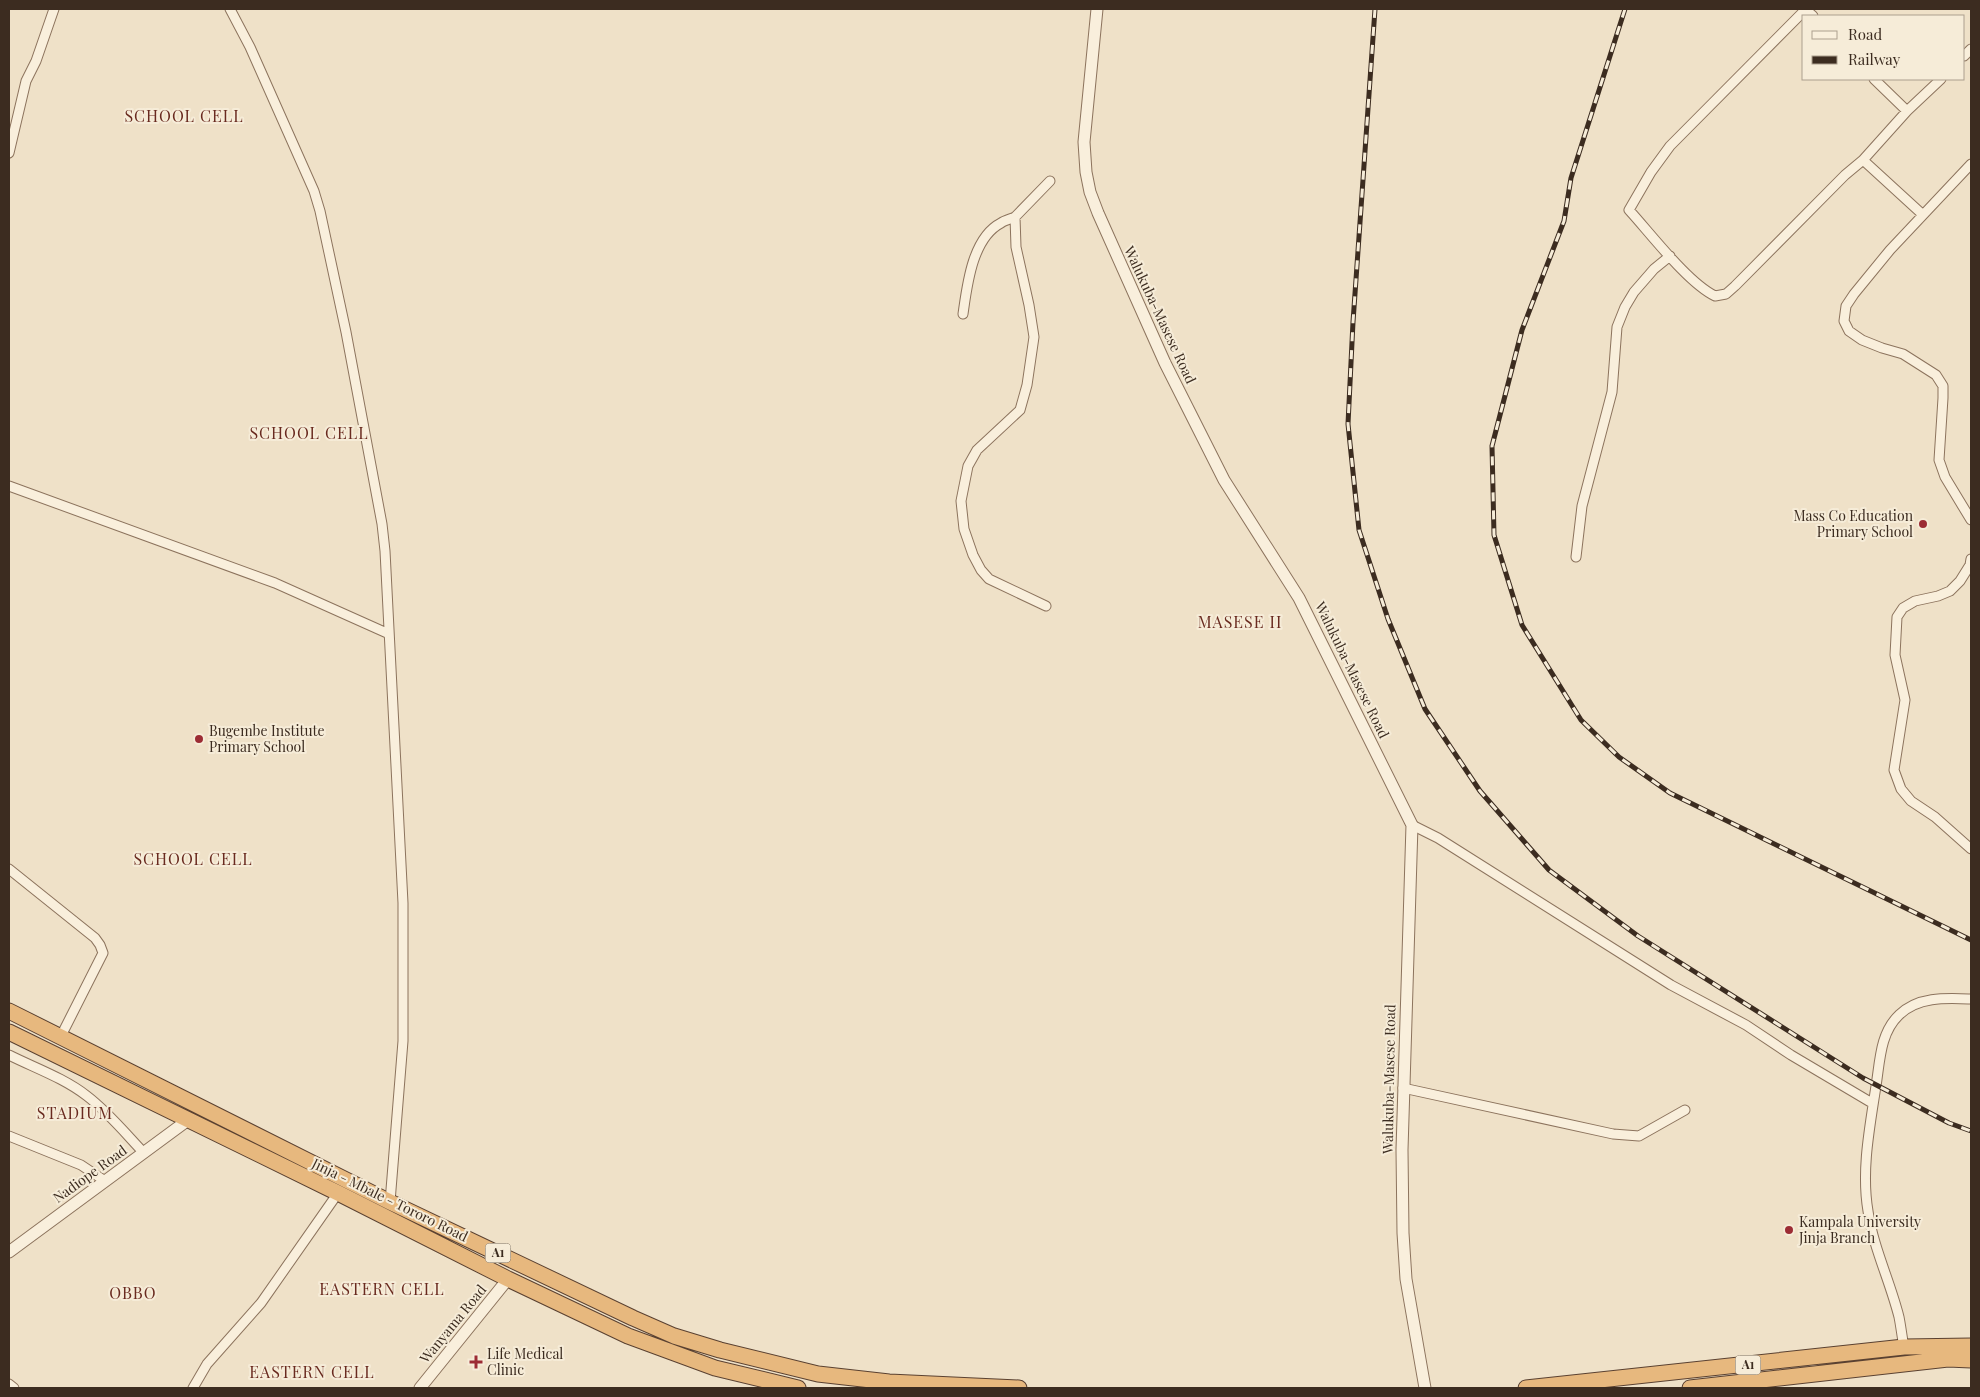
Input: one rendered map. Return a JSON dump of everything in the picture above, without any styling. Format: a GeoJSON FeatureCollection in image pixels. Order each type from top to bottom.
{"type":"FeatureCollection","features":[{"type":"Feature","properties":{"kind":"highway","name":"Jinja - Mbale - Tororo Road"},"geometry":{"type":"LineString","coordinates":[[9,1011],[390,1202],[674,1336],[720,1350],[818,1374],[889,1382],[1019,1388]]}},
{"type":"Feature","properties":{"kind":"highway","name":"Jinja - Mbale - Tororo Road"},"geometry":{"type":"LineString","coordinates":[[9,1032],[338,1193],[508,1279],[628,1336],[715,1368],[798,1388]]}},
{"type":"Feature","properties":{"kind":"highway","name":"A1"},"geometry":{"type":"LineString","coordinates":[[1526,1388],[1904,1347],[1971,1346]]}},
{"type":"Feature","properties":{"kind":"highway","name":"A1"},"geometry":{"type":"LineString","coordinates":[[1699,1388],[1948,1360],[1971,1360]]}},
{"type":"Feature","properties":{"kind":"street"},"geometry":{"type":"LineString","coordinates":[[9,153],[26,81],[36,61],[54,9]]}},
{"type":"Feature","properties":{"kind":"street"},"geometry":{"type":"LineString","coordinates":[[230,9],[258,65],[314,191],[320,211],[346,332],[382,524],[403,933],[403,1041],[390,1202]]}},
{"type":"Feature","properties":{"kind":"street","name":"Walukuba-Masese Road"},"geometry":{"type":"LineString","coordinates":[[1098,9],[1084,142],[1086,172],[1090,192],[1098,213],[1120,267],[1164,363],[1224,480],[1299,598],[1412,825],[1402,1150],[1406,1279],[1424,1388]]}},
{"type":"Feature","properties":{"kind":"street"},"geometry":{"type":"LineString","coordinates":[[1806,9],[1670,146],[1651,172],[1629,210],[1670,256],[1705,291],[1715,296],[1726,294],[1845,175],[1863,160],[1907,112],[1940,80]]}},
{"type":"Feature","properties":{"kind":"street"},"geometry":{"type":"LineString","coordinates":[[1875,80],[1907,112]]}},
{"type":"Feature","properties":{"kind":"street"},"geometry":{"type":"LineString","coordinates":[[1863,160],[1922,214]]}},
{"type":"Feature","properties":{"kind":"street"},"geometry":{"type":"LineString","coordinates":[[1971,164],[1922,214],[1854,294],[1846,306],[1844,321],[1849,331],[1862,340],[1903,354],[1936,375],[1943,386],[1939,460],[1945,477],[1971,520]]}},
{"type":"Feature","properties":{"kind":"street"},"geometry":{"type":"LineString","coordinates":[[963,314],[970,269],[980,245],[1000,223],[1016,217],[1050,181]]}},
{"type":"Feature","properties":{"kind":"street"},"geometry":{"type":"LineString","coordinates":[[1016,217],[1016,247],[1034,337],[1027,384],[1020,410],[977,450],[968,466],[961,501],[964,529],[973,555],[981,570],[989,579],[1046,606]]}},
{"type":"Feature","properties":{"kind":"street"},"geometry":{"type":"LineString","coordinates":[[1576,557],[1582,506],[1612,392],[1617,326],[1625,306],[1634,292],[1654,269],[1670,256]]}},
{"type":"Feature","properties":{"kind":"street"},"geometry":{"type":"LineString","coordinates":[[9,486],[275,583],[389,634]]}},
{"type":"Feature","properties":{"kind":"street"},"geometry":{"type":"LineString","coordinates":[[1971,559],[1970,565],[1960,582],[1950,591],[1938,596],[1915,601],[1903,608],[1897,617],[1895,655],[1905,700],[1894,770],[1901,789],[1911,801],[1935,817],[1971,849]]}},
{"type":"Feature","properties":{"kind":"street"},"geometry":{"type":"LineString","coordinates":[[1412,825],[1438,838],[1671,985],[1746,1025],[1791,1055],[1872,1103]]}},
{"type":"Feature","properties":{"kind":"street"},"geometry":{"type":"LineString","coordinates":[[9,869],[95,938],[103,953],[61,1036]]}},
{"type":"Feature","properties":{"kind":"street"},"geometry":{"type":"LineString","coordinates":[[1904,1347],[1899,1316],[1883,1269],[1868,1211],[1866,1174],[1872,1103],[1882,1048],[1888,1031],[1899,1014],[1915,1004],[1932,999],[1971,999]]}},
{"type":"Feature","properties":{"kind":"street"},"geometry":{"type":"LineString","coordinates":[[9,1055],[87,1095],[100,1106],[144,1153]]}},
{"type":"Feature","properties":{"kind":"street"},"geometry":{"type":"LineString","coordinates":[[1403,1088],[1518,1114],[1630,1136],[1639,1136],[1684,1110]]}},
{"type":"Feature","properties":{"kind":"street","name":"Nadiope Road"},"geometry":{"type":"LineString","coordinates":[[9,1252],[188,1120]]}},
{"type":"Feature","properties":{"kind":"street"},"geometry":{"type":"LineString","coordinates":[[9,1136],[81,1165],[106,1181]]}},
{"type":"Feature","properties":{"kind":"street"},"geometry":{"type":"LineString","coordinates":[[193,1388],[207,1364],[261,1303],[338,1193]]}},
{"type":"Feature","properties":{"kind":"street","name":"Wanyama Road"},"geometry":{"type":"LineString","coordinates":[[420,1388],[508,1279]]}},
{"type":"Feature","properties":{"kind":"street"},"geometry":{"type":"LineString","coordinates":[[9,1384],[14,1388]]}},
{"type":"Feature","properties":{"kind":"railway"},"geometry":{"type":"LineString","coordinates":[[1375,9],[1353,322],[1348,424],[1359,530],[1388,619],[1425,709],[1480,791],[1549,870],[1638,936],[1863,1078],[1949,1123],[1971,1131]]}},
{"type":"Feature","properties":{"kind":"railway"},"geometry":{"type":"LineString","coordinates":[[1625,9],[1571,178],[1564,221],[1522,330],[1492,446],[1494,535],[1522,625],[1581,720],[1619,757],[1670,793],[1971,940]]}},
{"type":"Feature","properties":{"kind":"place","name":"Mass Co Education Primary School"},"geometry":{"type":"Point","coordinates":[1923,524]}},
{"type":"Feature","properties":{"kind":"place","name":"Bugembe Institute Primary School"},"geometry":{"type":"Point","coordinates":[199,739]}},
{"type":"Feature","properties":{"kind":"place","name":"Kampala University Jinja Branch"},"geometry":{"type":"Point","coordinates":[1789,1230]}},
{"type":"Feature","properties":{"kind":"place","name":"Life Medical Clinic"},"geometry":{"type":"Point","coordinates":[476,1362]}},
{"type":"Feature","properties":{"kind":"district","name":"SCHOOL CELL"},"geometry":{"type":"Point","coordinates":[184,116]}},
{"type":"Feature","properties":{"kind":"district","name":"SCHOOL CELL"},"geometry":{"type":"Point","coordinates":[309,433]}},
{"type":"Feature","properties":{"kind":"district","name":"MASESE II"},"geometry":{"type":"Point","coordinates":[1240,622]}},
{"type":"Feature","properties":{"kind":"district","name":"SCHOOL CELL"},"geometry":{"type":"Point","coordinates":[193,859]}},
{"type":"Feature","properties":{"kind":"district","name":"STADIUM"},"geometry":{"type":"Point","coordinates":[75,1113]}},
{"type":"Feature","properties":{"kind":"district","name":"EASTERN CELL"},"geometry":{"type":"Point","coordinates":[382,1289]}},
{"type":"Feature","properties":{"kind":"district","name":"OBBO"},"geometry":{"type":"Point","coordinates":[133,1293]}},
{"type":"Feature","properties":{"kind":"district","name":"EASTERN CELL"},"geometry":{"type":"Point","coordinates":[312,1372]}}]}
